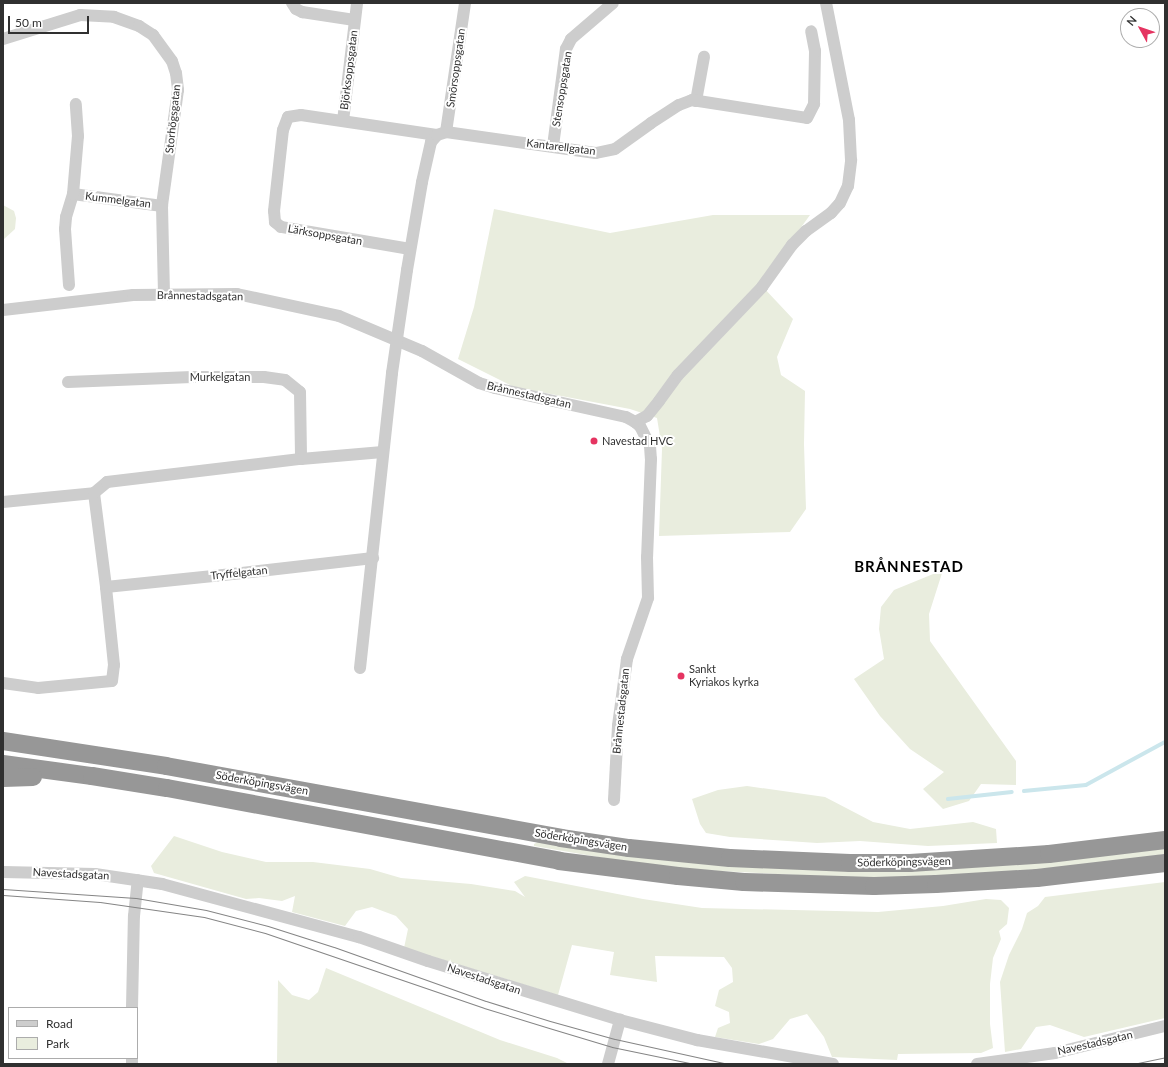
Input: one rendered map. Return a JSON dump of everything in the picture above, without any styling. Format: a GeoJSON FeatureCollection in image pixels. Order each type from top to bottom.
{"type":"FeatureCollection","features":[{"type":"Feature","properties":{"kind":"highway","name":"Söderköpingsvägen"},"geometry":{"type":"LineString","coordinates":[[3,741],[166,766],[561,838],[629,848],[730,858],[850,863],[910,863],[1049,854],[1165,840]]}},
{"type":"Feature","properties":{"kind":"highway","name":"Söderköpingsvägen"},"geometry":{"type":"LineString","coordinates":[[3,764],[92,776],[560,861],[678,876],[744,882],[866,886],[936,884],[1037,878],[1165,863]]}},
{"type":"Feature","properties":{"kind":"highway"},"geometry":{"type":"LineString","coordinates":[[3,778],[92,776]]}},
{"type":"Feature","properties":{"kind":"street","name":"Björksoppsgatan"},"geometry":{"type":"LineString","coordinates":[[292,3],[296,9],[302,12],[354,20]]}},
{"type":"Feature","properties":{"kind":"street","name":"Björksoppsgatan"},"geometry":{"type":"LineString","coordinates":[[343,121],[356,3]]}},
{"type":"Feature","properties":{"kind":"street","name":"Smörsoppsgatan"},"geometry":{"type":"LineString","coordinates":[[442,133],[465,3]]}},
{"type":"Feature","properties":{"kind":"street","name":"Stensoppsgatan"},"geometry":{"type":"LineString","coordinates":[[553,146],[566,49],[571,40],[613,3]]}},
{"type":"Feature","properties":{"kind":"street"},"geometry":{"type":"LineString","coordinates":[[635,422],[647,416],[660,401],[678,375],[762,287],[792,245],[806,231],[831,213],[840,203],[848,186],[850,166],[849,120],[826,3]]}},
{"type":"Feature","properties":{"kind":"street","name":"Storhögsgatan"},"geometry":{"type":"LineString","coordinates":[[3,39],[80,15],[114,17],[139,26],[153,35],[172,61],[176,73],[178,90],[162,206],[164,294]]}},
{"type":"Feature","properties":{"kind":"street","name":"Kantarellgatan"},"geometry":{"type":"LineString","coordinates":[[288,118],[301,115],[596,152],[614,149],[679,105],[692,100],[807,118],[814,104],[815,52],[811,31]]}},
{"type":"Feature","properties":{"kind":"street"},"geometry":{"type":"LineString","coordinates":[[696,101],[704,57]]}},
{"type":"Feature","properties":{"kind":"street","name":"Kummelgatan"},"geometry":{"type":"LineString","coordinates":[[69,285],[65,229],[66,217],[73,194],[78,136],[76,104]]}},
{"type":"Feature","properties":{"kind":"street","name":"Lärksoppsgatan"},"geometry":{"type":"LineString","coordinates":[[288,118],[283,130],[274,211],[275,222],[280,227],[410,249]]}},
{"type":"Feature","properties":{"kind":"street"},"geometry":{"type":"LineString","coordinates":[[360,668],[396,341],[410,249],[431,142],[442,133]]}},
{"type":"Feature","properties":{"kind":"street","name":"Kummelgatan"},"geometry":{"type":"LineString","coordinates":[[73,194],[162,206]]}},
{"type":"Feature","properties":{"kind":"street","name":"Brånnestadsgatan"},"geometry":{"type":"LineString","coordinates":[[3,310],[133,295],[237,294],[339,316],[422,351],[485,385],[626,417],[640,426],[650,446],[651,459],[647,557],[648,598],[627,659],[618,726],[614,800]]}},
{"type":"Feature","properties":{"kind":"street","name":"Murkelgatan"},"geometry":{"type":"LineString","coordinates":[[68,382],[192,377],[264,377],[285,380],[300,392],[301,459]]}},
{"type":"Feature","properties":{"kind":"street"},"geometry":{"type":"LineString","coordinates":[[3,502],[94,493],[107,482],[301,459],[383,452]]}},
{"type":"Feature","properties":{"kind":"street"},"geometry":{"type":"LineString","coordinates":[[3,683],[38,688],[112,681],[114,665],[94,493]]}},
{"type":"Feature","properties":{"kind":"street","name":"Tryffelgatan"},"geometry":{"type":"LineString","coordinates":[[106,586],[242,573],[373,558]]}},
{"type":"Feature","properties":{"kind":"street","name":"Navestadsgatan"},"geometry":{"type":"LineString","coordinates":[[3,872],[95,874],[162,884],[359,937],[435,964],[620,1020],[697,1040],[833,1064]]}},
{"type":"Feature","properties":{"kind":"street"},"geometry":{"type":"LineString","coordinates":[[132,1007],[134,916],[138,880]]}},
{"type":"Feature","properties":{"kind":"street"},"geometry":{"type":"LineString","coordinates":[[608,1064],[620,1020]]}},
{"type":"Feature","properties":{"kind":"street","name":"Navestadsgatan"},"geometry":{"type":"LineString","coordinates":[[977,1064],[1055,1053],[1165,1026]]}},
{"type":"Feature","properties":{"kind":"green space"},"geometry":{"type":"Polygon","coordinates":[[[3,205],[14,211],[16,218],[15,229],[3,240],[3,205]]]}},
{"type":"Feature","properties":{"kind":"green space"},"geometry":{"type":"Polygon","coordinates":[[[494,209],[610,233],[713,215],[810,215],[760,284],[793,319],[777,357],[781,375],[805,391],[804,444],[806,509],[790,532],[659,536],[662,449],[657,418],[630,409],[514,387],[458,359],[474,307],[494,209]]]}},
{"type":"Feature","properties":{"kind":"green space"},"geometry":{"type":"Polygon","coordinates":[[[943,570],[929,614],[930,641],[1016,761],[1016,785],[981,784],[969,801],[943,809],[923,789],[944,772],[910,749],[880,716],[854,679],[884,659],[879,629],[881,607],[894,590],[943,570]]]}},
{"type":"Feature","properties":{"kind":"green space"},"geometry":{"type":"Polygon","coordinates":[[[747,786],[825,797],[873,822],[910,829],[973,822],[996,829],[997,843],[928,846],[860,841],[817,843],[730,837],[706,833],[700,824],[692,799],[718,790],[747,786]]]}},
{"type":"Feature","properties":{"kind":"green space"},"geometry":{"type":"Polygon","coordinates":[[[174,836],[222,852],[266,862],[313,862],[370,869],[401,878],[471,884],[515,891],[525,897],[514,882],[525,876],[643,899],[702,908],[878,912],[943,906],[986,899],[1001,900],[1009,908],[1007,924],[999,931],[1001,939],[993,958],[990,984],[990,1024],[993,1048],[981,1053],[898,1054],[897,1060],[832,1057],[824,1037],[807,1014],[790,1019],[773,1039],[759,1044],[715,1037],[718,1028],[730,1023],[729,1012],[715,1006],[719,990],[733,982],[732,968],[724,957],[655,956],[657,982],[610,975],[614,952],[572,945],[558,995],[404,948],[408,929],[396,916],[372,907],[356,911],[345,926],[292,912],[295,896],[282,901],[259,898],[246,899],[154,873],[151,866],[174,836]]]}},
{"type":"Feature","properties":{"kind":"green space"},"geometry":{"type":"Polygon","coordinates":[[[538,842],[710,863],[1165,848],[1165,854],[1105,863],[1015,871],[912,877],[837,877],[699,870],[616,860],[534,846],[534,844],[538,842]]]}},
{"type":"Feature","properties":{"kind":"green space"},"geometry":{"type":"Polygon","coordinates":[[[1165,882],[1165,1018],[1084,1037],[1050,1025],[1036,1027],[1021,1049],[1005,1052],[1000,982],[1009,955],[1022,929],[1027,913],[1038,906],[1045,897],[1165,882]]]}},
{"type":"Feature","properties":{"kind":"green space"},"geometry":{"type":"Polygon","coordinates":[[[326,968],[500,1040],[557,1058],[569,1064],[277,1064],[278,980],[292,995],[309,1000],[318,992],[326,968]]]}},
{"type":"Feature","properties":{"kind":"waterway"},"geometry":{"type":"LineString","coordinates":[[1024,791],[1086,785],[1165,742]]}},
{"type":"Feature","properties":{"kind":"waterway"},"geometry":{"type":"LineString","coordinates":[[948,799],[1012,792]]}},
{"type":"Feature","properties":{"kind":"tram line"},"geometry":{"type":"LineString","coordinates":[[3,889],[136,898],[206,910],[268,926],[334,947],[486,1001],[550,1021],[615,1039],[728,1064]]}},
{"type":"Feature","properties":{"kind":"tram line"},"geometry":{"type":"LineString","coordinates":[[3,895],[100,902],[204,917],[265,933],[484,1008],[612,1047],[694,1064]]}},
{"type":"Feature","properties":{"kind":"tram line"},"geometry":{"type":"LineString","coordinates":[[1133,1064],[1165,1057]]}},
{"type":"Feature","properties":{"kind":"place","name":"Navestad HVC"},"geometry":{"type":"Point","coordinates":[594,441]}},
{"type":"Feature","properties":{"kind":"place","name":"Sankt Kyriakos kyrka"},"geometry":{"type":"Point","coordinates":[681,676]}},
{"type":"Feature","properties":{"kind":"district","name":"BRÅNNESTAD"},"geometry":{"type":"Point","coordinates":[909,567]}}]}
